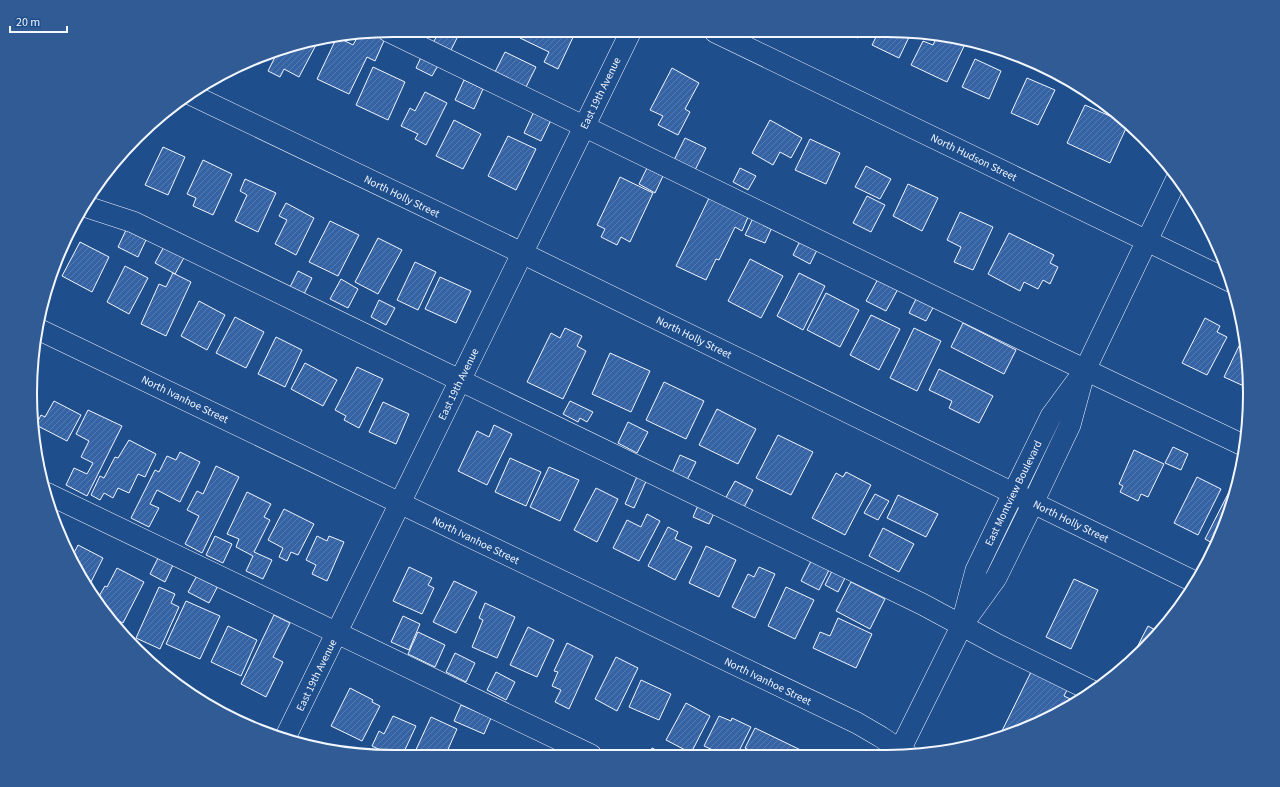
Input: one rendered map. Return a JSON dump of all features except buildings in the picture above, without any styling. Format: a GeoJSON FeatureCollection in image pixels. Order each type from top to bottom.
{"type":"FeatureCollection","features":[{"type":"Feature","properties":{"kind":"street"},"geometry":{"type":"LineString","coordinates":[[400,37],[1239,444]]}},
{"type":"Feature","properties":{"kind":"street","name":"East 19th Avenue"},"geometry":{"type":"LineString","coordinates":[[288,734],[336,633],[401,503],[459,380],[628,37]]}},
{"type":"Feature","properties":{"kind":"street","name":"North Hudson Street"},"geometry":{"type":"LineString","coordinates":[[726,37],[1224,278]]}},
{"type":"Feature","properties":{"kind":"street","name":"North Holly Street"},"geometry":{"type":"LineString","coordinates":[[196,97],[522,253],[1190,580]]}},
{"type":"Feature","properties":{"kind":"street","name":"East Montview Boulevard"},"geometry":{"type":"LineString","coordinates":[[904,749],[962,625],[998,573],[1033,503],[1070,425],[1085,370],[1174,183]]}},
{"type":"Feature","properties":{"kind":"street"},"geometry":{"type":"LineString","coordinates":[[89,208],[133,222],[922,604],[998,645],[1087,689]]}},
{"type":"Feature","properties":{"kind":"street","name":"North Ivanhoe Street"},"geometry":{"type":"LineString","coordinates":[[43,331],[857,724],[876,734],[896,750]]}},
{"type":"Feature","properties":{"kind":"street","name":"East Montview Boulevard"},"geometry":{"type":"LineString","coordinates":[[962,625],[976,570],[1013,493],[1051,416],[1085,370]]}},
{"type":"Feature","properties":{"kind":"street"},"geometry":{"type":"LineString","coordinates":[[52,496],[581,750]]}}]}
